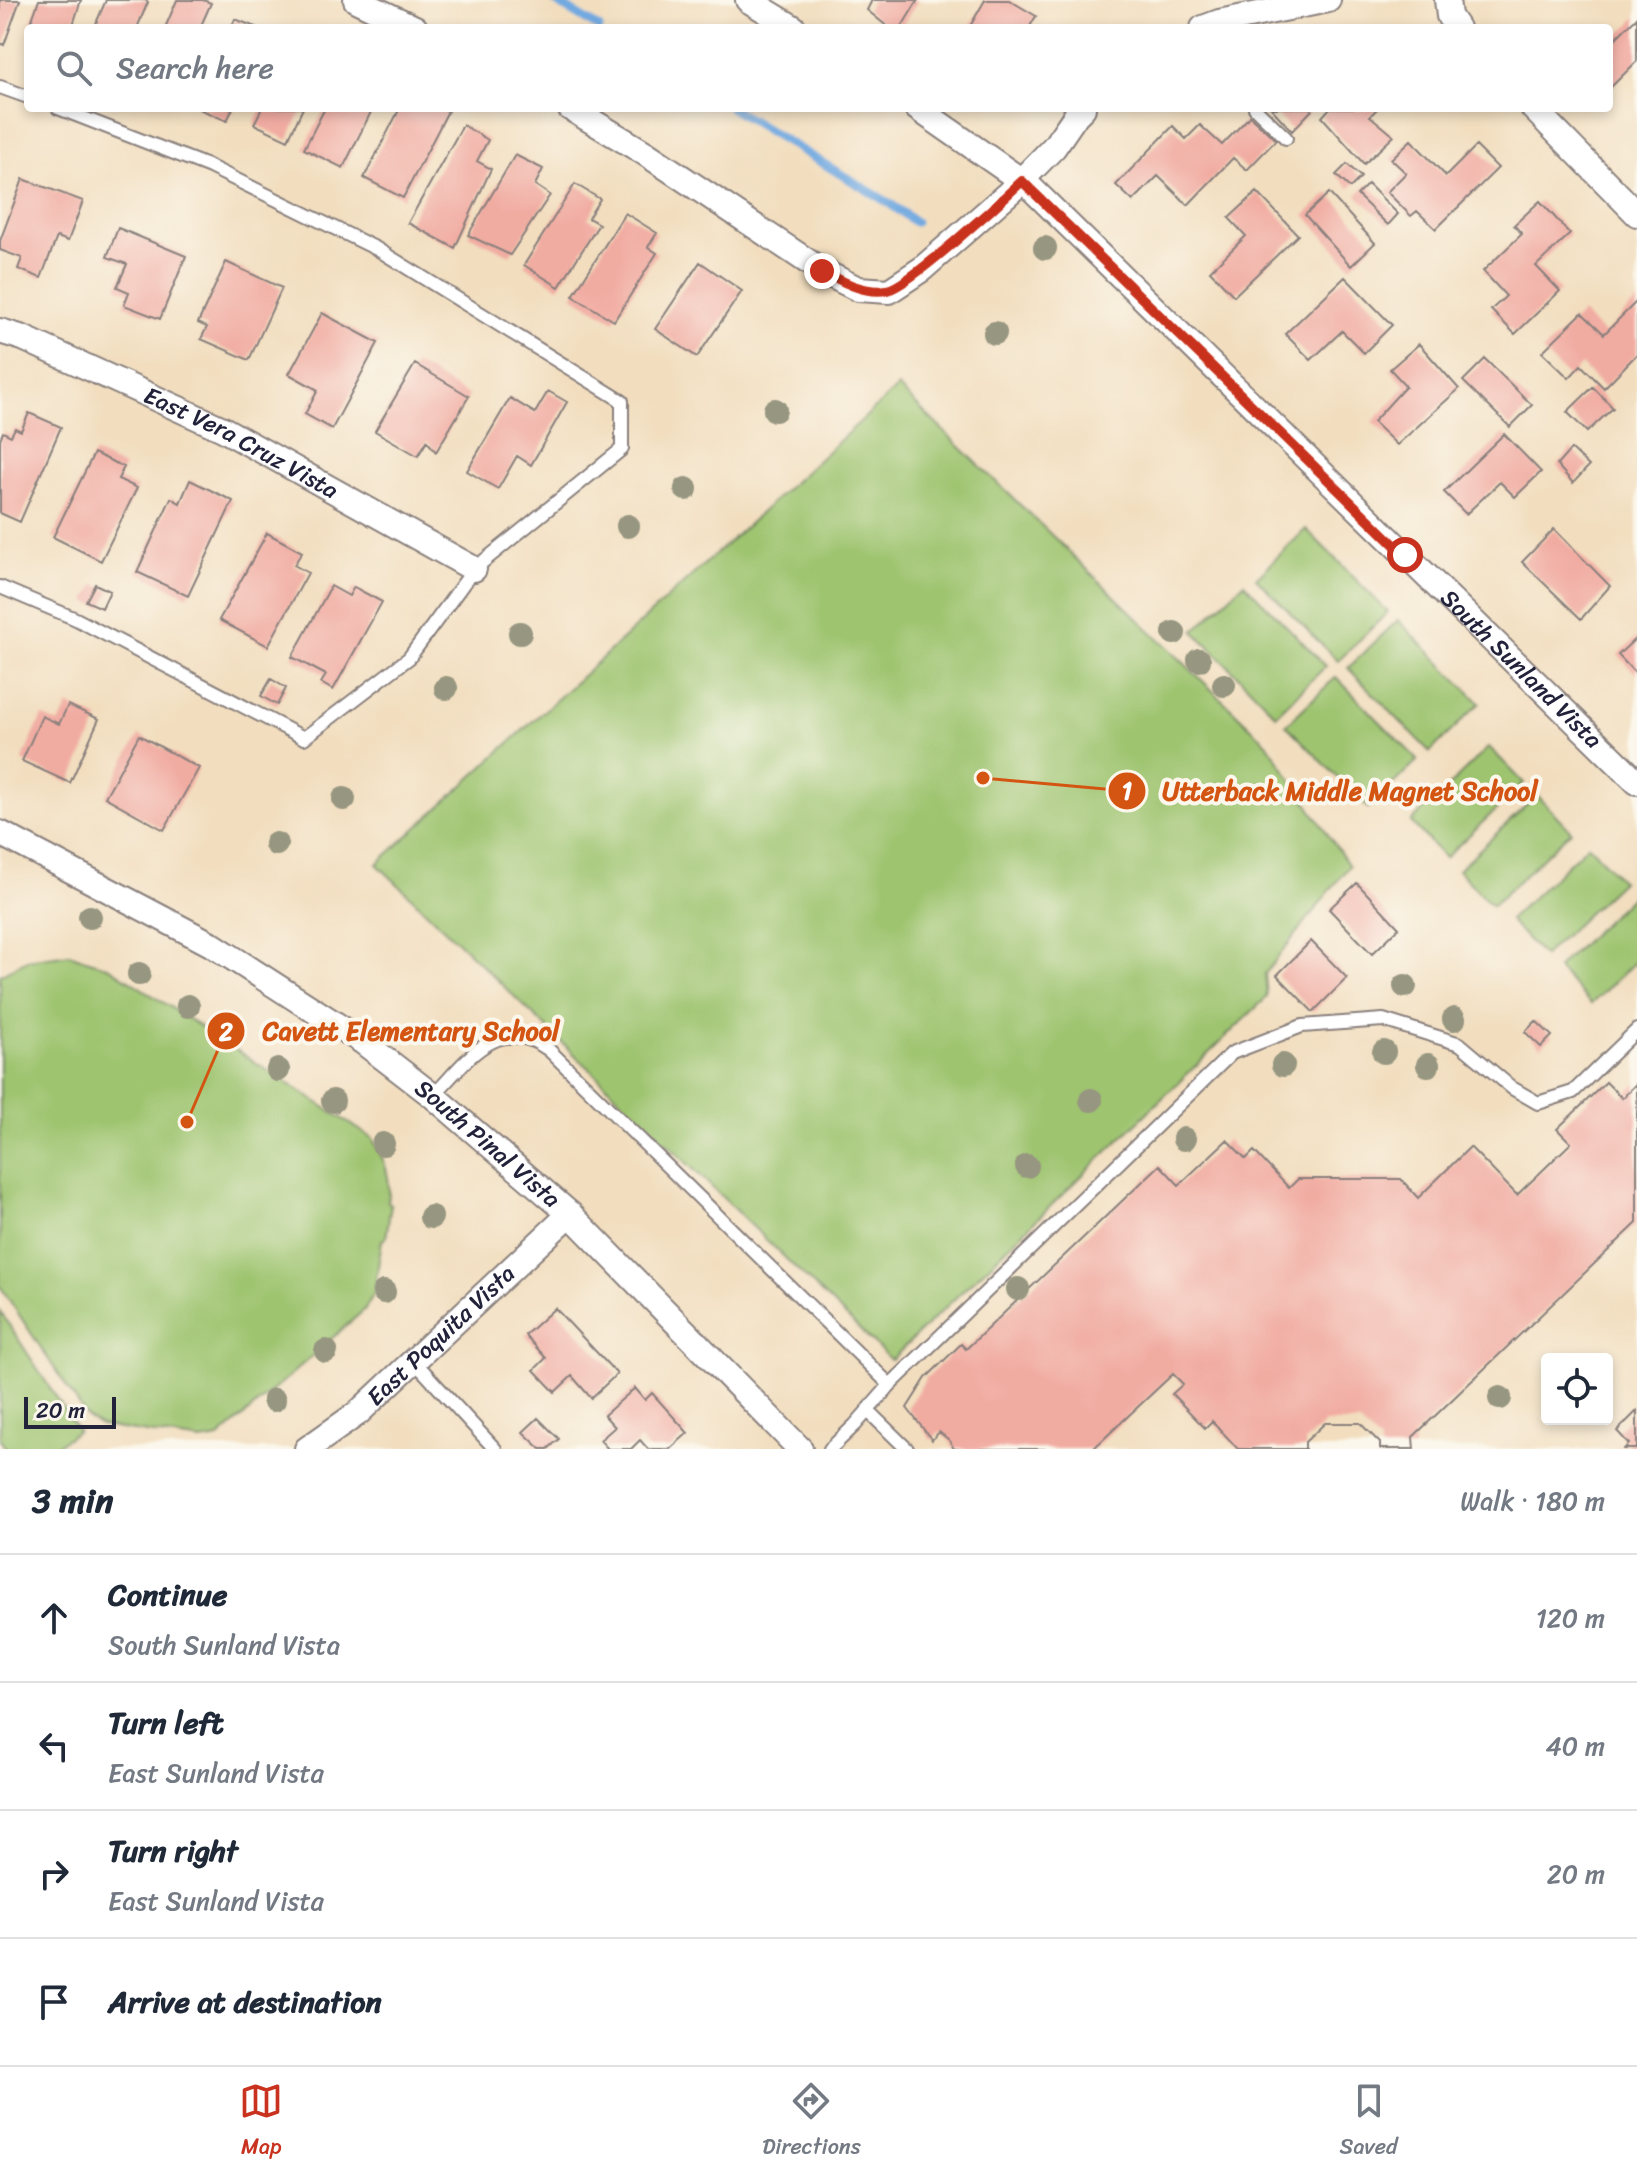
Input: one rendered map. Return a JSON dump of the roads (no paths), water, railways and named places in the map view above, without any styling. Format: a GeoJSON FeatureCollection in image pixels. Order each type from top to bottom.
{"type":"FeatureCollection","features":[{"type":"Feature","properties":{"kind":"street"},"geometry":{"type":"LineString","coordinates":[[356,0],[407,24]]}},
{"type":"Feature","properties":{"kind":"street"},"geometry":{"type":"LineString","coordinates":[[1214,24],[1328,0]]}},
{"type":"Feature","properties":{"kind":"street"},"geometry":{"type":"LineString","coordinates":[[1447,0],[1449,16],[1454,24]]}},
{"type":"Feature","properties":{"kind":"street"},"geometry":{"type":"LineString","coordinates":[[755,2],[788,24]]}},
{"type":"Feature","properties":{"kind":"street"},"geometry":{"type":"LineString","coordinates":[[577,112],[645,153],[822,271],[858,289],[889,291],[922,269],[1026,183],[1079,112]]}},
{"type":"Feature","properties":{"kind":"street","name":"South Sunland Vista"},"geometry":{"type":"LineString","coordinates":[[923,112],[1026,183],[1637,782]]}},
{"type":"Feature","properties":{"kind":"street"},"geometry":{"type":"LineString","coordinates":[[1537,112],[1637,214]]}},
{"type":"Feature","properties":{"kind":"street","name":"East Vera Cruz Vista"},"geometry":{"type":"LineString","coordinates":[[0,331],[34,343],[223,429],[474,569]]}},
{"type":"Feature","properties":{"kind":"street","name":"South Pinal Vista"},"geometry":{"type":"LineString","coordinates":[[0,833],[211,944],[363,1042],[433,1096],[570,1214],[800,1449]]}},
{"type":"Feature","properties":{"kind":"street","name":"East Poquita Vista"},"geometry":{"type":"LineString","coordinates":[[307,1449],[358,1413],[570,1214]]}},
{"type":"Feature","properties":{"kind":"lane"},"geometry":{"type":"LineString","coordinates":[[0,87],[24,96]]}},
{"type":"Feature","properties":{"kind":"lane"},"geometry":{"type":"LineString","coordinates":[[0,587],[76,619],[304,738],[409,658],[474,569],[622,449],[622,401],[377,249],[210,167],[68,112]]}},
{"type":"Feature","properties":{"kind":"lane"},"geometry":{"type":"LineString","coordinates":[[1259,112],[1286,138]]}},
{"type":"Feature","properties":{"kind":"lane"},"geometry":{"type":"LineString","coordinates":[[830,1449],[890,1385],[1232,1053],[1302,1026],[1383,1020],[1460,1044],[1512,1088],[1538,1103],[1573,1092],[1637,1030]]}},
{"type":"Feature","properties":{"kind":"lane"},"geometry":{"type":"LineString","coordinates":[[433,1096],[481,1046],[496,1038],[514,1035],[535,1039],[890,1385]]}},
{"type":"Feature","properties":{"kind":"lane"},"geometry":{"type":"LineString","coordinates":[[414,1361],[495,1449]]}},
{"type":"Feature","properties":{"kind":"lane"},"geometry":{"type":"LineString","coordinates":[[868,1411],[907,1449]]}},
{"type":"Feature","properties":{"kind":"waterway"},"geometry":{"type":"LineString","coordinates":[[553,0],[592,24]]}},
{"type":"Feature","properties":{"kind":"waterway"},"geometry":{"type":"LineString","coordinates":[[738,112],[889,203],[915,222]]}},
{"type":"Feature","properties":{"kind":"place","name":"Utterback Middle Magnet School"},"geometry":{"type":"Point","coordinates":[983,778]}},
{"type":"Feature","properties":{"kind":"place","name":"Cavett Elementary School"},"geometry":{"type":"Point","coordinates":[187,1122]}}]}
